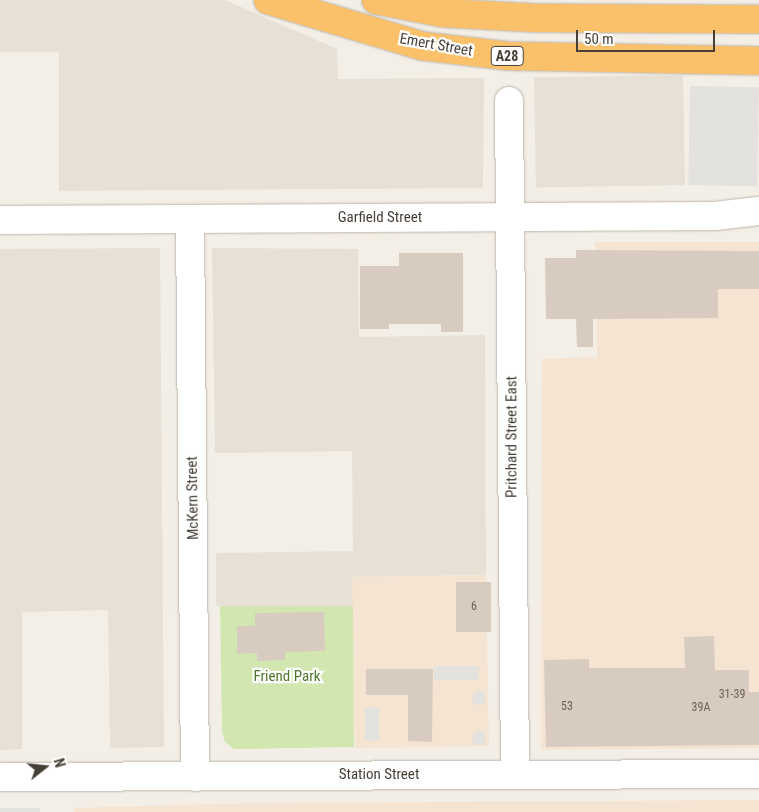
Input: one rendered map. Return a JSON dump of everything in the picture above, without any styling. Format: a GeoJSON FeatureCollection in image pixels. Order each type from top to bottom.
{"type":"FeatureCollection","features":[{"type":"Feature","properties":{"kind":"highway","name":"Emert Street"},"geometry":{"type":"LineString","coordinates":[[268,0],[422,46],[508,56],[759,61]]}},
{"type":"Feature","properties":{"kind":"highway"},"geometry":{"type":"LineString","coordinates":[[376,0],[442,13],[536,18],[759,19]]}},
{"type":"Feature","properties":{"kind":"street","name":"Pritchard Street East"},"geometry":{"type":"LineString","coordinates":[[510,100],[515,774]]}},
{"type":"Feature","properties":{"kind":"street","name":"Garfield Street"},"geometry":{"type":"LineString","coordinates":[[0,220],[714,216],[759,211]]}},
{"type":"Feature","properties":{"kind":"street"},"geometry":{"type":"LineString","coordinates":[[714,216],[759,221]]}},
{"type":"Feature","properties":{"kind":"street","name":"McKern Street"},"geometry":{"type":"LineString","coordinates":[[190,219],[196,777]]}},
{"type":"Feature","properties":{"kind":"street","name":"Station Street"},"geometry":{"type":"LineString","coordinates":[[0,778],[759,774]]}},
{"type":"Feature","properties":{"kind":"shaded area"},"geometry":{"type":"Polygon","coordinates":[[[0,0],[225,0],[337,49],[338,79],[484,78],[483,188],[59,191],[59,52],[0,52],[0,0]]]}},
{"type":"Feature","properties":{"kind":"shaded area"},"geometry":{"type":"Polygon","coordinates":[[[683,75],[685,185],[536,188],[534,78],[683,75]]]}},
{"type":"Feature","properties":{"kind":"shaded area"},"geometry":{"type":"Polygon","coordinates":[[[690,86],[759,87],[757,186],[688,185],[690,86]]]}},
{"type":"Feature","properties":{"kind":"shaded area"},"geometry":{"type":"Polygon","coordinates":[[[595,242],[759,242],[759,748],[541,750],[542,359],[597,357],[595,242]]]}},
{"type":"Feature","properties":{"kind":"shaded area"},"geometry":{"type":"Polygon","coordinates":[[[160,248],[164,747],[110,748],[108,610],[22,612],[22,749],[0,750],[0,249],[160,248]]]}},
{"type":"Feature","properties":{"kind":"shaded area"},"geometry":{"type":"Polygon","coordinates":[[[212,248],[358,249],[359,337],[485,335],[486,575],[353,577],[353,606],[216,606],[216,553],[353,551],[352,451],[215,453],[212,248]]]}},
{"type":"Feature","properties":{"kind":"shaded area"},"geometry":{"type":"Polygon","coordinates":[[[486,575],[489,746],[355,748],[352,577],[486,575]]]}},
{"type":"Feature","properties":{"kind":"shaded area"},"geometry":{"type":"Polygon","coordinates":[[[434,666],[479,666],[479,680],[434,680],[434,666]]]}},
{"type":"Feature","properties":{"kind":"shaded area"},"geometry":{"type":"Polygon","coordinates":[[[476,691],[482,691],[486,698],[482,705],[476,705],[472,701],[472,695],[476,691]]]}},
{"type":"Feature","properties":{"kind":"shaded area"},"geometry":{"type":"Polygon","coordinates":[[[365,707],[379,707],[379,741],[365,741],[365,707]]]}},
{"type":"Feature","properties":{"kind":"shaded area"},"geometry":{"type":"Polygon","coordinates":[[[476,731],[482,731],[486,738],[482,745],[476,745],[472,741],[472,735],[476,731]]]}},
{"type":"Feature","properties":{"kind":"shaded area"},"geometry":{"type":"Polygon","coordinates":[[[759,800],[759,812],[74,812],[74,808],[252,803],[759,800]]]}},
{"type":"Feature","properties":{"kind":"shaded area"},"geometry":{"type":"Polygon","coordinates":[[[0,808],[40,808],[40,812],[0,812],[0,808]]]}},
{"type":"Feature","properties":{"kind":"green space","name":"Friend Park"},"geometry":{"type":"Polygon","coordinates":[[[220,606],[353,606],[354,747],[234,749],[225,742],[222,732],[220,606]]]}},
{"type":"Feature","properties":{"kind":"building"},"geometry":{"type":"Polygon","coordinates":[[[576,250],[759,251],[759,289],[718,289],[718,318],[593,319],[593,347],[577,347],[576,319],[546,319],[545,258],[576,258],[576,250]]]}},
{"type":"Feature","properties":{"kind":"building"},"geometry":{"type":"Polygon","coordinates":[[[399,253],[463,253],[463,332],[441,332],[441,324],[389,324],[389,329],[360,329],[360,266],[399,266],[399,253]]]}},
{"type":"Feature","properties":{"kind":"building"},"geometry":{"type":"Polygon","coordinates":[[[456,582],[491,582],[491,632],[456,632],[456,582]]]}},
{"type":"Feature","properties":{"kind":"building"},"geometry":{"type":"Polygon","coordinates":[[[324,612],[325,651],[285,652],[285,660],[257,661],[257,653],[237,654],[237,626],[255,626],[255,613],[324,612]]]}},
{"type":"Feature","properties":{"kind":"building"},"geometry":{"type":"Polygon","coordinates":[[[714,636],[715,670],[749,670],[749,692],[759,692],[759,745],[546,747],[544,660],[589,659],[589,668],[685,668],[684,637],[714,636]]]}},
{"type":"Feature","properties":{"kind":"building"},"geometry":{"type":"Polygon","coordinates":[[[366,669],[433,669],[432,742],[408,741],[408,695],[366,695],[366,669]]]}}]}
